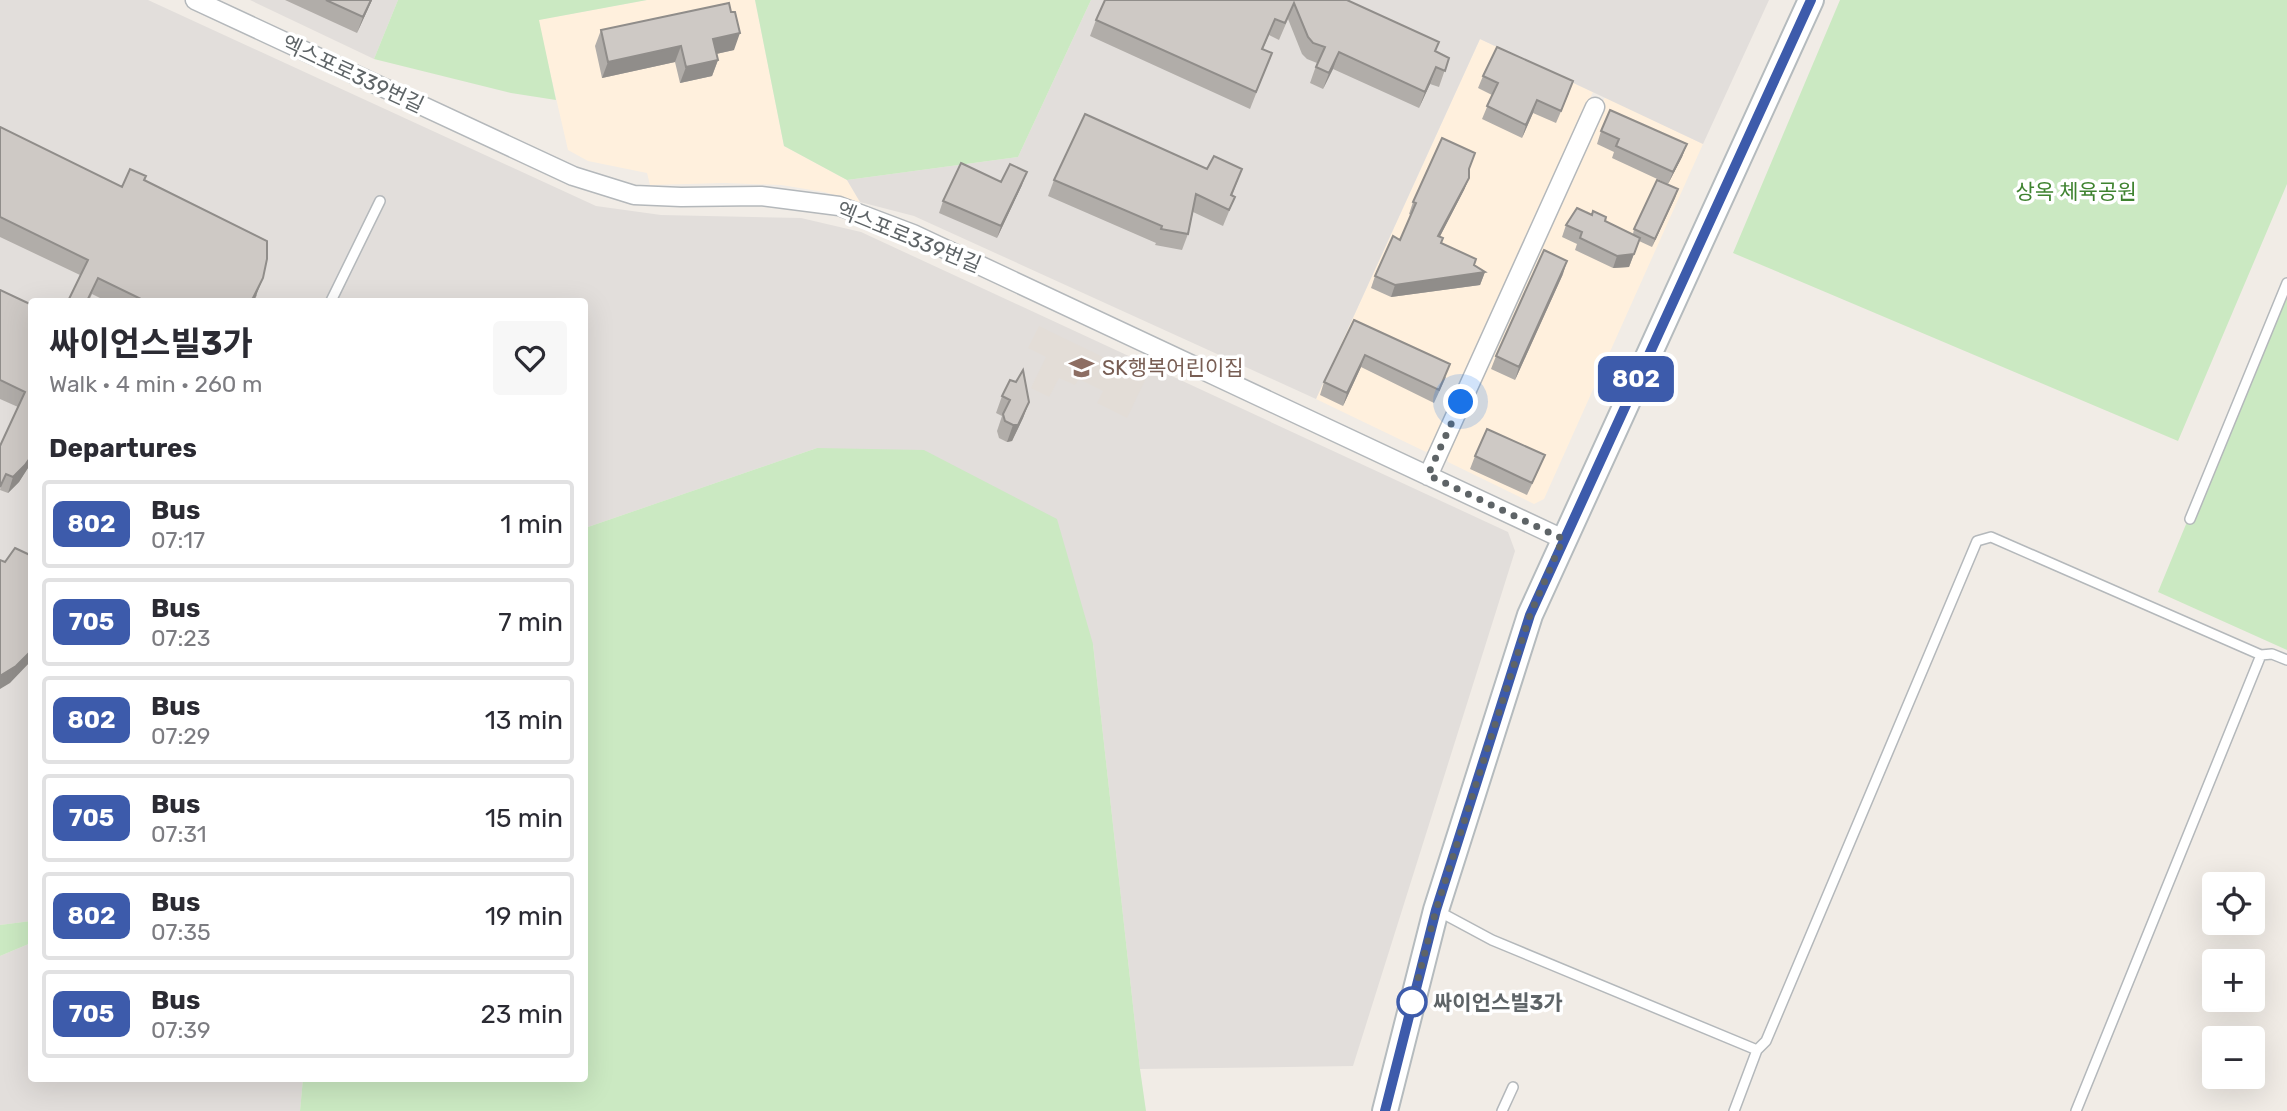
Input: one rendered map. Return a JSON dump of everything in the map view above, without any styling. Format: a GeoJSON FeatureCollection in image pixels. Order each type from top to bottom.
{"type":"FeatureCollection","features":[{"type":"Feature","properties":{"kind":"main road"},"geometry":{"type":"LineString","coordinates":[[1385,1111],[1436,910],[1530,615],[1811,0]]}},
{"type":"Feature","properties":{"kind":"street","name":"엑스포로339번길"},"geometry":{"type":"LineString","coordinates":[[195,0],[573,176],[634,195],[761,196],[839,206],[913,234],[1563,539]]}},
{"type":"Feature","properties":{"kind":"street"},"geometry":{"type":"LineString","coordinates":[[1428,475],[1595,107]]}},
{"type":"Feature","properties":{"kind":"lane"},"geometry":{"type":"LineString","coordinates":[[332,298],[380,201]]}},
{"type":"Feature","properties":{"kind":"lane"},"geometry":{"type":"LineString","coordinates":[[2190,519],[2287,283]]}},
{"type":"Feature","properties":{"kind":"lane"},"geometry":{"type":"LineString","coordinates":[[1734,1111],[1757,1050],[1766,1041],[1977,541],[1991,537],[2261,655],[2272,654],[2287,660]]}},
{"type":"Feature","properties":{"kind":"lane"},"geometry":{"type":"LineString","coordinates":[[2076,1111],[2261,655]]}},
{"type":"Feature","properties":{"kind":"lane"},"geometry":{"type":"LineString","coordinates":[[1436,910],[1492,940],[1757,1050]]}},
{"type":"Feature","properties":{"kind":"lane"},"geometry":{"type":"LineString","coordinates":[[1502,1111],[1513,1087]]}},
{"type":"Feature","properties":{"kind":"shaded area"},"geometry":{"type":"Polygon","coordinates":[[[0,0],[148,0],[596,206],[661,215],[801,218],[861,232],[1508,532],[1515,551],[1353,1066],[1140,1069],[1093,644],[817,448],[588,527],[588,298],[28,298],[28,921],[0,925],[0,0]]]}},
{"type":"Feature","properties":{"kind":"shaded area"},"geometry":{"type":"Polygon","coordinates":[[[250,0],[398,0],[374,59],[250,0]]]}},
{"type":"Feature","properties":{"kind":"shaded area"},"geometry":{"type":"Polygon","coordinates":[[[647,0],[755,0],[784,146],[847,180],[860,202],[824,192],[781,185],[650,185],[647,173],[588,161],[568,150],[538,20],[647,0]]]}},
{"type":"Feature","properties":{"kind":"shaded area"},"geometry":{"type":"Polygon","coordinates":[[[1091,0],[1769,0],[1703,144],[1480,39],[1316,399],[914,216],[860,202],[847,180],[1018,157],[1091,0]]]}},
{"type":"Feature","properties":{"kind":"shaded area"},"geometry":{"type":"Polygon","coordinates":[[[1480,39],[1593,92],[1434,448],[1426,452],[1316,399],[1480,39]]]}},
{"type":"Feature","properties":{"kind":"shaded area"},"geometry":{"type":"Polygon","coordinates":[[[1605,97],[1703,144],[1544,499],[1534,504],[1448,462],[1445,451],[1605,97]]]}},
{"type":"Feature","properties":{"kind":"shaded area","name":"SK행복어린이집"},"geometry":{"type":"Polygon","coordinates":[[[1039,326],[1146,378],[1127,418],[1097,403],[1103,391],[1079,379],[1075,385],[1059,378],[1049,397],[1031,388],[1046,357],[1028,348],[1039,326]]]}},
{"type":"Feature","properties":{"kind":"shaded area"},"geometry":{"type":"Polygon","coordinates":[[[28,944],[28,1082],[303,1082],[300,1111],[0,1111],[0,956],[28,944]]]}},
{"type":"Feature","properties":{"kind":"green space"},"geometry":{"type":"Polygon","coordinates":[[[398,0],[647,0],[539,20],[556,100],[511,93],[374,59],[398,0]]]}},
{"type":"Feature","properties":{"kind":"green space"},"geometry":{"type":"Polygon","coordinates":[[[755,0],[1091,0],[1018,157],[847,180],[784,146],[755,0]]]}},
{"type":"Feature","properties":{"kind":"green space","name":"상옥 체육공원"},"geometry":{"type":"Polygon","coordinates":[[[1840,0],[2287,0],[2287,184],[2178,441],[1733,253],[1840,0]]]}},
{"type":"Feature","properties":{"kind":"green space"},"geometry":{"type":"Polygon","coordinates":[[[2287,280],[2287,650],[2158,592],[2287,280]]]}},
{"type":"Feature","properties":{"kind":"green space"},"geometry":{"type":"Polygon","coordinates":[[[817,448],[924,450],[1057,519],[1093,644],[1146,1111],[300,1111],[303,1082],[588,1082],[588,527],[817,448]]]}},
{"type":"Feature","properties":{"kind":"green space"},"geometry":{"type":"Polygon","coordinates":[[[28,921],[28,944],[0,956],[0,925],[28,921]]]}},
{"type":"Feature","properties":{"kind":"building"},"geometry":{"type":"Polygon","coordinates":[[[326,0],[371,0],[363,17],[326,0]]]}},
{"type":"Feature","properties":{"kind":"building"},"geometry":{"type":"Polygon","coordinates":[[[1105,0],[1347,0],[1439,42],[1435,51],[1449,58],[1445,71],[1436,67],[1425,92],[1339,52],[1329,73],[1316,67],[1325,47],[1313,43],[1308,37],[1294,3],[1285,23],[1275,19],[1262,49],[1272,53],[1256,92],[1096,20],[1105,0]]]}},
{"type":"Feature","properties":{"kind":"building"},"geometry":{"type":"Polygon","coordinates":[[[729,3],[731,12],[735,12],[740,33],[713,39],[718,60],[686,67],[681,46],[608,62],[601,30],[729,3]]]}},
{"type":"Feature","properties":{"kind":"building"},"geometry":{"type":"Polygon","coordinates":[[[1497,47],[1573,81],[1561,111],[1537,100],[1526,125],[1487,106],[1498,83],[1483,76],[1497,47]]]}},
{"type":"Feature","properties":{"kind":"building"},"geometry":{"type":"Polygon","coordinates":[[[1610,110],[1687,144],[1673,172],[1616,146],[1619,139],[1601,131],[1610,110]]]}},
{"type":"Feature","properties":{"kind":"building"},"geometry":{"type":"Polygon","coordinates":[[[1085,114],[1207,169],[1214,156],[1242,169],[1231,195],[1235,197],[1229,210],[1196,194],[1188,234],[1161,229],[1162,226],[1054,180],[1085,114]]]}},
{"type":"Feature","properties":{"kind":"building"},"geometry":{"type":"Polygon","coordinates":[[[0,127],[122,187],[130,169],[146,176],[144,180],[267,241],[267,259],[263,278],[253,298],[139,298],[98,278],[88,298],[69,298],[88,260],[0,217],[0,127]]]}},
{"type":"Feature","properties":{"kind":"building"},"geometry":{"type":"Polygon","coordinates":[[[1442,138],[1475,153],[1469,169],[1469,178],[1438,236],[1443,238],[1441,243],[1476,259],[1474,265],[1485,272],[1395,285],[1375,276],[1393,236],[1400,240],[1416,203],[1413,202],[1442,138]]]}},
{"type":"Feature","properties":{"kind":"building"},"geometry":{"type":"Polygon","coordinates":[[[961,163],[1001,182],[1010,164],[1027,172],[1001,226],[943,201],[961,163]]]}},
{"type":"Feature","properties":{"kind":"building"},"geometry":{"type":"Polygon","coordinates":[[[1657,180],[1678,189],[1655,239],[1634,229],[1657,180]]]}},
{"type":"Feature","properties":{"kind":"building"},"geometry":{"type":"Polygon","coordinates":[[[1577,208],[1592,215],[1593,211],[1606,217],[1605,221],[1640,238],[1634,254],[1617,256],[1580,238],[1582,232],[1566,225],[1577,208]]]}},
{"type":"Feature","properties":{"kind":"building"},"geometry":{"type":"Polygon","coordinates":[[[1544,250],[1567,261],[1519,367],[1496,356],[1544,250]]]}},
{"type":"Feature","properties":{"kind":"building"},"geometry":{"type":"Polygon","coordinates":[[[0,290],[28,303],[28,461],[13,477],[6,474],[0,487],[0,446],[25,392],[0,380],[0,290]]]}},
{"type":"Feature","properties":{"kind":"building"},"geometry":{"type":"Polygon","coordinates":[[[1354,320],[1450,364],[1439,390],[1365,355],[1347,393],[1324,382],[1354,320]]]}},
{"type":"Feature","properties":{"kind":"building"},"geometry":{"type":"Polygon","coordinates":[[[1023,370],[1029,402],[1018,425],[1013,425],[1005,421],[1003,414],[1010,400],[1002,396],[1010,380],[1016,382],[1023,370]]]}},
{"type":"Feature","properties":{"kind":"building"},"geometry":{"type":"Polygon","coordinates":[[[1487,429],[1545,455],[1532,483],[1475,456],[1487,429]]]}},
{"type":"Feature","properties":{"kind":"building"},"geometry":{"type":"Polygon","coordinates":[[[15,548],[28,554],[28,654],[0,676],[0,560],[5,562],[15,548]]]}},
{"type":"Feature","properties":{"kind":"bus line","name":"802"},"geometry":{"type":"LineString","coordinates":[[1385,1111],[1436,910],[1530,615],[1811,0]]}},
{"type":"Feature","properties":{"kind":"place","name":"SK행복어린이집"},"geometry":{"type":"Point","coordinates":[1082,367]}},
{"type":"Feature","properties":{"kind":"place","name":"싸이언스빌3가"},"geometry":{"type":"Point","coordinates":[1412,1002]}},
{"type":"Feature","properties":{"kind":"route"},"geometry":{"type":"LineString","coordinates":[[1412,1002],[1436,910],[1530,615],[1563,539],[1428,475],[1461,402]]}}]}
